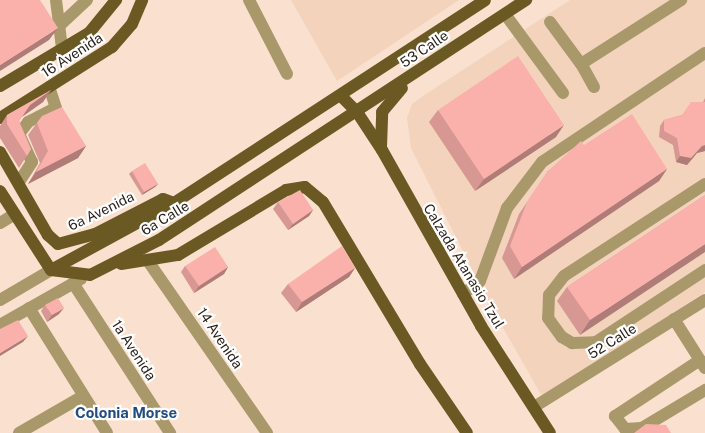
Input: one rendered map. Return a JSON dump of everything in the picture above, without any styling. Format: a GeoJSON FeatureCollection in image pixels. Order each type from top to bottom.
{"type":"FeatureCollection","features":[{"type":"Feature","properties":{"kind":"main road","name":"16 Avenida"},"geometry":{"type":"LineString","coordinates":[[0,86],[88,32],[116,0]]}},
{"type":"Feature","properties":{"kind":"main road","name":"16 Avenida"},"geometry":{"type":"LineString","coordinates":[[0,118],[112,47],[132,24],[142,0]]}},
{"type":"Feature","properties":{"kind":"main road","name":"53 Calle"},"geometry":{"type":"LineString","coordinates":[[326,106],[485,0]]}},
{"type":"Feature","properties":{"kind":"main road","name":"53 Calle"},"geometry":{"type":"LineString","coordinates":[[339,124],[526,0]]}},
{"type":"Feature","properties":{"kind":"main road"},"geometry":{"type":"LineString","coordinates":[[382,150],[382,112],[425,66]]}},
{"type":"Feature","properties":{"kind":"main road","name":"Calzada Atanasio Tzul"},"geometry":{"type":"LineString","coordinates":[[341,96],[357,112],[382,150],[462,294],[550,433]]}},
{"type":"Feature","properties":{"kind":"main road","name":"6a Calle"},"geometry":{"type":"LineString","coordinates":[[51,270],[174,203],[326,106]]}},
{"type":"Feature","properties":{"kind":"main road","name":"6a Calle"},"geometry":{"type":"LineString","coordinates":[[90,275],[159,240],[339,124]]}},
{"type":"Feature","properties":{"kind":"main road","name":"6a Avenida"},"geometry":{"type":"LineString","coordinates":[[0,152],[48,235],[58,244],[95,234],[163,199],[174,203]]}},
{"type":"Feature","properties":{"kind":"main road"},"geometry":{"type":"LineString","coordinates":[[106,266],[178,255],[286,190],[296,186],[314,191],[467,433]]}},
{"type":"Feature","properties":{"kind":"main road"},"geometry":{"type":"LineString","coordinates":[[0,191],[51,270],[90,275]]}},
{"type":"Feature","properties":{"kind":"street"},"geometry":{"type":"LineString","coordinates":[[56,0],[62,48]]}},
{"type":"Feature","properties":{"kind":"street"},"geometry":{"type":"LineString","coordinates":[[60,25],[87,0]]}},
{"type":"Feature","properties":{"kind":"street"},"geometry":{"type":"LineString","coordinates":[[249,0],[287,74]]}},
{"type":"Feature","properties":{"kind":"street"},"geometry":{"type":"LineString","coordinates":[[581,64],[681,0]]}},
{"type":"Feature","properties":{"kind":"street"},"geometry":{"type":"LineString","coordinates":[[505,14],[563,94]]}},
{"type":"Feature","properties":{"kind":"street"},"geometry":{"type":"LineString","coordinates":[[550,22],[581,64],[594,87]]}},
{"type":"Feature","properties":{"kind":"street"},"geometry":{"type":"LineString","coordinates":[[462,294],[480,281],[507,208],[542,162],[705,53]]}},
{"type":"Feature","properties":{"kind":"street"},"geometry":{"type":"LineString","coordinates":[[19,182],[32,162],[19,134],[28,122],[56,108],[50,87]]}},
{"type":"Feature","properties":{"kind":"street"},"geometry":{"type":"LineString","coordinates":[[705,184],[564,276],[549,294],[548,318],[562,337],[572,343],[596,342],[705,270]]}},
{"type":"Feature","properties":{"kind":"street"},"geometry":{"type":"LineString","coordinates":[[0,223],[14,214]]}},
{"type":"Feature","properties":{"kind":"street","name":"14 Avenida"},"geometry":{"type":"LineString","coordinates":[[148,261],[267,433]]}},
{"type":"Feature","properties":{"kind":"street","name":"6a Calle"},"geometry":{"type":"LineString","coordinates":[[0,300],[51,270]]}},
{"type":"Feature","properties":{"kind":"street","name":"6a Calle"},"geometry":{"type":"LineString","coordinates":[[0,325],[90,275]]}},
{"type":"Feature","properties":{"kind":"street","name":"1a Avenida"},"geometry":{"type":"LineString","coordinates":[[73,283],[170,433]]}},
{"type":"Feature","properties":{"kind":"street","name":"52 Calle"},"geometry":{"type":"LineString","coordinates":[[534,408],[705,300]]}},
{"type":"Feature","properties":{"kind":"street"},"geometry":{"type":"LineString","coordinates":[[29,308],[107,433]]}},
{"type":"Feature","properties":{"kind":"street"},"geometry":{"type":"LineString","coordinates":[[674,320],[701,356],[614,416],[625,428],[642,428],[705,390]]}},
{"type":"Feature","properties":{"kind":"street"},"geometry":{"type":"LineString","coordinates":[[18,433],[83,396]]}},
{"type":"Feature","properties":{"kind":"shaded area"},"geometry":{"type":"Polygon","coordinates":[[[291,0],[459,0],[337,81],[291,0]]]}},
{"type":"Feature","properties":{"kind":"shaded area"},"geometry":{"type":"Polygon","coordinates":[[[570,0],[705,0],[705,292],[543,398],[490,305],[411,148],[407,118],[412,104],[570,0]]]}},
{"type":"Feature","properties":{"kind":"building"},"geometry":{"type":"Polygon","coordinates":[[[0,0],[40,0],[58,28],[0,65],[0,0]]]}},
{"type":"Feature","properties":{"kind":"building"},"geometry":{"type":"Polygon","coordinates":[[[518,56],[564,125],[484,179],[438,110],[518,56]]]}},
{"type":"Feature","properties":{"kind":"building"},"geometry":{"type":"Polygon","coordinates":[[[51,90],[30,105],[19,121],[31,149],[27,156],[7,124],[7,115],[51,90]]]}},
{"type":"Feature","properties":{"kind":"building"},"geometry":{"type":"Polygon","coordinates":[[[691,102],[705,102],[705,145],[691,158],[680,156],[677,138],[664,131],[664,120],[682,115],[691,102]]]}},
{"type":"Feature","properties":{"kind":"building"},"geometry":{"type":"Polygon","coordinates":[[[62,107],[86,146],[36,172],[48,151],[37,123],[42,116],[62,107]]]}},
{"type":"Feature","properties":{"kind":"building"},"geometry":{"type":"Polygon","coordinates":[[[632,114],[667,169],[522,267],[510,246],[527,202],[548,171],[581,141],[584,145],[632,114]]]}},
{"type":"Feature","properties":{"kind":"building"},"geometry":{"type":"Polygon","coordinates":[[[145,163],[158,184],[144,192],[132,171],[145,163]]]}},
{"type":"Feature","properties":{"kind":"building"},"geometry":{"type":"Polygon","coordinates":[[[300,190],[313,210],[293,224],[278,202],[300,190]]]}},
{"type":"Feature","properties":{"kind":"building"},"geometry":{"type":"Polygon","coordinates":[[[705,195],[705,244],[590,320],[567,287],[705,195]]]}},
{"type":"Feature","properties":{"kind":"building"},"geometry":{"type":"Polygon","coordinates":[[[342,246],[355,268],[302,302],[288,284],[342,246]]]}},
{"type":"Feature","properties":{"kind":"building"},"geometry":{"type":"Polygon","coordinates":[[[215,247],[228,267],[199,286],[185,266],[215,247]]]}},
{"type":"Feature","properties":{"kind":"building"},"geometry":{"type":"Polygon","coordinates":[[[58,298],[64,308],[52,315],[45,305],[58,298]]]}},
{"type":"Feature","properties":{"kind":"building"},"geometry":{"type":"Polygon","coordinates":[[[18,320],[28,336],[0,353],[0,329],[18,320]]]}},
{"type":"Feature","properties":{"kind":"building"},"geometry":{"type":"Polygon","coordinates":[[[646,424],[666,425],[671,433],[634,433],[646,424]]]}},
{"type":"Feature","properties":{"kind":"district","name":"Colonia Morse"},"geometry":{"type":"Point","coordinates":[126,413]}}]}
